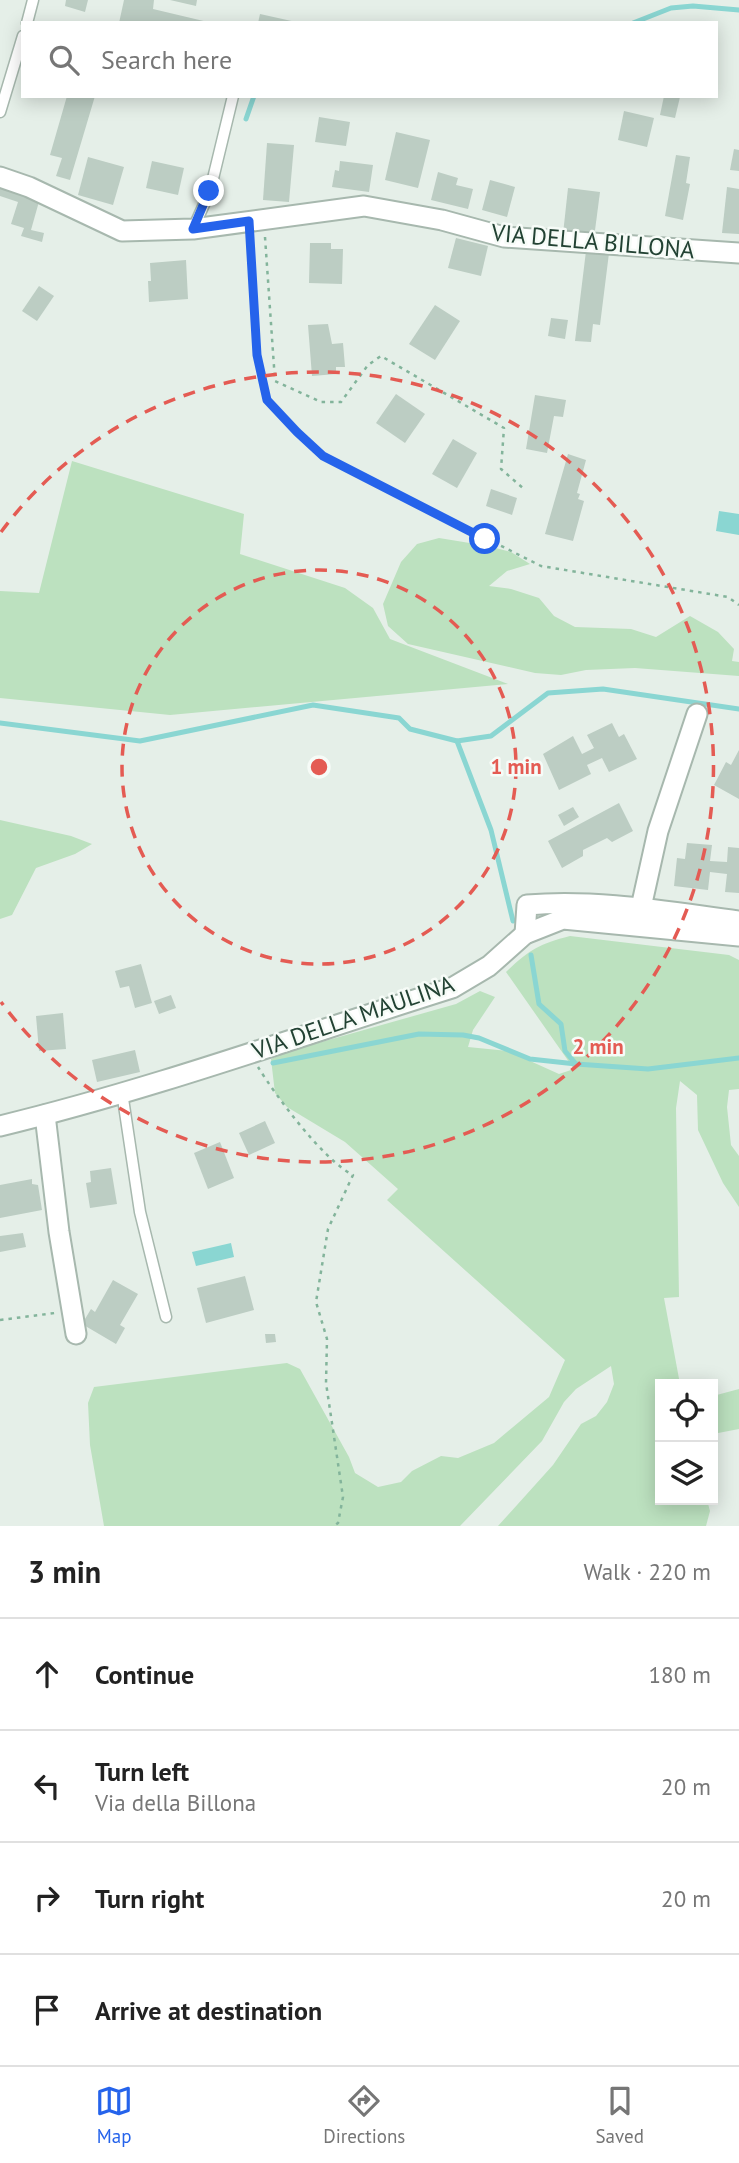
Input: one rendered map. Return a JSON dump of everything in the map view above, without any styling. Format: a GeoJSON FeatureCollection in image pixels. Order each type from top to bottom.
{"type":"FeatureCollection","features":[{"type":"Feature","properties":{"kind":"street","name":"VIA DELLA BILLONA"},"geometry":{"type":"LineString","coordinates":[[0,177],[29,187],[122,231],[193,229],[364,206],[442,220],[504,237],[739,253]]}},
{"type":"Feature","properties":{"kind":"street"},"geometry":{"type":"LineString","coordinates":[[697,714],[658,831],[639,917],[739,921]]}},
{"type":"Feature","properties":{"kind":"street","name":"VIA DELLA MAULINA"},"geometry":{"type":"LineString","coordinates":[[0,1126],[45,1115],[249,1053],[452,988],[489,967],[525,934],[563,919],[639,917],[739,936]]}},
{"type":"Feature","properties":{"kind":"street"},"geometry":{"type":"LineString","coordinates":[[45,1115],[59,1231],[76,1334]]}},
{"type":"Feature","properties":{"kind":"lane"},"geometry":{"type":"LineString","coordinates":[[28,21],[33,0]]}},
{"type":"Feature","properties":{"kind":"lane"},"geometry":{"type":"LineString","coordinates":[[0,112],[21,43]]}},
{"type":"Feature","properties":{"kind":"lane"},"geometry":{"type":"LineString","coordinates":[[193,229],[209,191],[232,98]]}},
{"type":"Feature","properties":{"kind":"lane"},"geometry":{"type":"LineString","coordinates":[[121,1092],[140,1212],[166,1317]]}},
{"type":"Feature","properties":{"kind":"path"},"geometry":{"type":"LineString","coordinates":[[256,220],[257,355],[267,400],[323,456],[541,566],[728,597],[739,605]]}},
{"type":"Feature","properties":{"kind":"path"},"geometry":{"type":"LineString","coordinates":[[256,220],[275,381],[321,402],[341,402],[368,365],[381,356],[504,428],[501,469],[524,489]]}},
{"type":"Feature","properties":{"kind":"path"},"geometry":{"type":"LineString","coordinates":[[249,1053],[298,1122],[342,1170],[353,1175],[328,1229],[316,1302],[327,1339],[326,1383],[343,1497],[338,1523],[334,1526]]}},
{"type":"Feature","properties":{"kind":"path"},"geometry":{"type":"LineString","coordinates":[[0,1320],[72,1311]]}},
{"type":"Feature","properties":{"kind":"green space"},"geometry":{"type":"Polygon","coordinates":[[[72,461],[244,514],[240,554],[345,588],[373,608],[390,639],[508,684],[170,715],[0,698],[0,591],[39,593],[72,461]]]}},
{"type":"Feature","properties":{"kind":"green space"},"geometry":{"type":"Polygon","coordinates":[[[439,538],[511,552],[530,564],[507,571],[489,586],[511,589],[539,598],[554,616],[575,627],[631,629],[656,637],[690,616],[718,632],[734,649],[732,661],[739,662],[739,676],[635,668],[586,670],[561,675],[535,673],[408,644],[388,626],[383,604],[401,562],[417,544],[439,538]]]}},
{"type":"Feature","properties":{"kind":"green space"},"geometry":{"type":"Polygon","coordinates":[[[0,820],[71,836],[92,844],[75,854],[36,868],[12,915],[0,919],[0,820]]]}},
{"type":"Feature","properties":{"kind":"green space"},"geometry":{"type":"Polygon","coordinates":[[[570,936],[729,955],[739,960],[739,1089],[729,1090],[727,1107],[731,1145],[739,1156],[739,1207],[723,1183],[698,1130],[697,1095],[680,1081],[676,1108],[679,1297],[664,1298],[679,1379],[655,1379],[655,1505],[708,1505],[710,1511],[706,1526],[498,1526],[553,1465],[581,1424],[596,1416],[607,1402],[614,1384],[611,1366],[576,1389],[564,1402],[542,1441],[460,1526],[104,1526],[90,1445],[88,1403],[94,1387],[287,1363],[300,1369],[349,1457],[355,1473],[378,1487],[401,1482],[412,1471],[441,1456],[458,1458],[494,1443],[549,1397],[565,1360],[387,1200],[398,1189],[345,1142],[287,1107],[275,1093],[271,1059],[286,1052],[456,1004],[480,991],[495,997],[473,1030],[468,1047],[508,1051],[559,1074],[574,1069],[506,972],[521,958],[550,942],[570,936]]]}},
{"type":"Feature","properties":{"kind":"green space"},"geometry":{"type":"Polygon","coordinates":[[[739,1389],[739,1429],[718,1433],[718,1395],[739,1389]]]}},
{"type":"Feature","properties":{"kind":"water"},"geometry":{"type":"Polygon","coordinates":[[[719,511],[739,514],[739,535],[716,531],[719,511]]]}},
{"type":"Feature","properties":{"kind":"water"},"geometry":{"type":"Polygon","coordinates":[[[231,1243],[234,1257],[196,1266],[192,1252],[231,1243]]]}},
{"type":"Feature","properties":{"kind":"building"},"geometry":{"type":"Polygon","coordinates":[[[66,0],[88,0],[85,12],[65,6],[66,0]]]}},
{"type":"Feature","properties":{"kind":"building"},"geometry":{"type":"Polygon","coordinates":[[[124,0],[154,0],[153,9],[204,21],[119,21],[124,0]]]}},
{"type":"Feature","properties":{"kind":"building"},"geometry":{"type":"Polygon","coordinates":[[[170,0],[197,0],[196,6],[170,0]]]}},
{"type":"Feature","properties":{"kind":"building"},"geometry":{"type":"Polygon","coordinates":[[[260,14],[292,21],[258,21],[260,14]]]}},
{"type":"Feature","properties":{"kind":"building"},"geometry":{"type":"Polygon","coordinates":[[[66,98],[94,98],[70,180],[56,176],[62,158],[50,155],[66,98]]]}},
{"type":"Feature","properties":{"kind":"building"},"geometry":{"type":"Polygon","coordinates":[[[664,98],[680,98],[675,118],[660,115],[664,98]]]}},
{"type":"Feature","properties":{"kind":"building"},"geometry":{"type":"Polygon","coordinates":[[[624,111],[654,118],[647,147],[618,140],[624,111]]]}},
{"type":"Feature","properties":{"kind":"building"},"geometry":{"type":"Polygon","coordinates":[[[319,117],[350,122],[346,146],[315,142],[319,117]]]}},
{"type":"Feature","properties":{"kind":"building"},"geometry":{"type":"Polygon","coordinates":[[[396,132],[430,140],[418,188],[385,180],[396,132]]]}},
{"type":"Feature","properties":{"kind":"building"},"geometry":{"type":"Polygon","coordinates":[[[267,143],[294,145],[289,202],[263,200],[267,143]]]}},
{"type":"Feature","properties":{"kind":"building"},"geometry":{"type":"Polygon","coordinates":[[[734,149],[739,150],[739,171],[730,170],[734,149]]]}},
{"type":"Feature","properties":{"kind":"building"},"geometry":{"type":"Polygon","coordinates":[[[676,155],[690,157],[686,183],[690,184],[683,220],[665,216],[676,155]]]}},
{"type":"Feature","properties":{"kind":"building"},"geometry":{"type":"Polygon","coordinates":[[[88,157],[124,167],[113,205],[78,195],[88,157]]]}},
{"type":"Feature","properties":{"kind":"building"},"geometry":{"type":"Polygon","coordinates":[[[152,161],[184,168],[178,195],[146,188],[152,161]]]}},
{"type":"Feature","properties":{"kind":"building"},"geometry":{"type":"Polygon","coordinates":[[[340,161],[373,165],[369,192],[332,187],[335,170],[339,171],[340,161]]]}},
{"type":"Feature","properties":{"kind":"building"},"geometry":{"type":"Polygon","coordinates":[[[438,172],[458,178],[456,185],[473,189],[468,209],[431,200],[438,172]]]}},
{"type":"Feature","properties":{"kind":"building"},"geometry":{"type":"Polygon","coordinates":[[[0,180],[40,198],[31,230],[44,233],[42,242],[21,236],[24,228],[11,224],[18,202],[0,196],[0,180]]]}},
{"type":"Feature","properties":{"kind":"building"},"geometry":{"type":"Polygon","coordinates":[[[490,180],[515,187],[507,217],[482,210],[490,180]]]}},
{"type":"Feature","properties":{"kind":"building"},"geometry":{"type":"Polygon","coordinates":[[[727,187],[739,189],[739,234],[722,233],[727,187]]]}},
{"type":"Feature","properties":{"kind":"building"},"geometry":{"type":"Polygon","coordinates":[[[568,188],[600,192],[594,238],[563,234],[568,188]]]}},
{"type":"Feature","properties":{"kind":"building"},"geometry":{"type":"Polygon","coordinates":[[[456,238],[488,246],[481,276],[448,268],[456,238]]]}},
{"type":"Feature","properties":{"kind":"building"},"geometry":{"type":"Polygon","coordinates":[[[310,243],[331,243],[331,249],[343,249],[342,284],[309,283],[310,243]]]}},
{"type":"Feature","properties":{"kind":"building"},"geometry":{"type":"Polygon","coordinates":[[[586,251],[609,253],[600,325],[593,324],[591,342],[575,341],[586,251]]]}},
{"type":"Feature","properties":{"kind":"building"},"geometry":{"type":"Polygon","coordinates":[[[186,260],[188,299],[149,302],[150,263],[186,260]]]}},
{"type":"Feature","properties":{"kind":"building"},"geometry":{"type":"Polygon","coordinates":[[[39,286],[54,296],[37,321],[22,311],[39,286]]]}},
{"type":"Feature","properties":{"kind":"building"},"geometry":{"type":"Polygon","coordinates":[[[435,305],[460,321],[435,360],[409,344],[435,305]]]}},
{"type":"Feature","properties":{"kind":"building"},"geometry":{"type":"Polygon","coordinates":[[[551,318],[568,320],[565,339],[548,336],[551,318]]]}},
{"type":"Feature","properties":{"kind":"building"},"geometry":{"type":"Polygon","coordinates":[[[328,324],[332,344],[343,343],[345,367],[336,367],[336,374],[312,376],[308,325],[328,324]]]}},
{"type":"Feature","properties":{"kind":"building"},"geometry":{"type":"Polygon","coordinates":[[[396,394],[425,414],[405,443],[376,423],[396,394]]]}},
{"type":"Feature","properties":{"kind":"building"},"geometry":{"type":"Polygon","coordinates":[[[535,395],[566,400],[563,417],[554,416],[547,453],[526,449],[535,395]]]}},
{"type":"Feature","properties":{"kind":"building"},"geometry":{"type":"Polygon","coordinates":[[[453,439],[477,453],[457,488],[432,474],[453,439]]]}},
{"type":"Feature","properties":{"kind":"building"},"geometry":{"type":"Polygon","coordinates":[[[568,454],[586,460],[577,493],[580,494],[578,499],[584,501],[573,541],[545,534],[568,454]]]}},
{"type":"Feature","properties":{"kind":"building"},"geometry":{"type":"Polygon","coordinates":[[[491,489],[517,498],[512,515],[486,506],[491,489]]]}},
{"type":"Feature","properties":{"kind":"building"},"geometry":{"type":"Polygon","coordinates":[[[612,723],[619,737],[624,734],[637,759],[609,772],[602,758],[587,765],[591,774],[559,790],[543,754],[573,736],[582,754],[594,748],[587,735],[612,723]]]}},
{"type":"Feature","properties":{"kind":"building"},"geometry":{"type":"Polygon","coordinates":[[[739,750],[739,799],[714,785],[726,762],[731,765],[739,750]]]}},
{"type":"Feature","properties":{"kind":"building"},"geometry":{"type":"Polygon","coordinates":[[[619,803],[633,831],[612,842],[607,838],[583,850],[583,856],[562,868],[548,841],[619,803]]]}},
{"type":"Feature","properties":{"kind":"building"},"geometry":{"type":"Polygon","coordinates":[[[573,807],[579,817],[564,826],[558,815],[573,807]]]}},
{"type":"Feature","properties":{"kind":"building"},"geometry":{"type":"Polygon","coordinates":[[[687,843],[712,845],[710,861],[727,862],[728,847],[739,848],[739,893],[725,892],[727,874],[710,872],[708,890],[674,886],[677,858],[685,859],[687,843]]]}},
{"type":"Feature","properties":{"kind":"building"},"geometry":{"type":"Polygon","coordinates":[[[141,964],[152,1003],[135,1008],[129,986],[120,988],[115,971],[141,964]]]}},
{"type":"Feature","properties":{"kind":"building"},"geometry":{"type":"Polygon","coordinates":[[[171,995],[176,1008],[159,1014],[154,1001],[171,995]]]}},
{"type":"Feature","properties":{"kind":"building"},"geometry":{"type":"Polygon","coordinates":[[[63,1013],[66,1049],[39,1051],[36,1016],[63,1013]]]}},
{"type":"Feature","properties":{"kind":"building"},"geometry":{"type":"Polygon","coordinates":[[[135,1050],[140,1072],[97,1082],[92,1060],[135,1050]]]}},
{"type":"Feature","properties":{"kind":"building"},"geometry":{"type":"Polygon","coordinates":[[[265,1121],[275,1143],[249,1155],[239,1133],[265,1121]]]}},
{"type":"Feature","properties":{"kind":"building"},"geometry":{"type":"Polygon","coordinates":[[[220,1142],[234,1178],[208,1189],[194,1153],[220,1142]]]}},
{"type":"Feature","properties":{"kind":"building"},"geometry":{"type":"Polygon","coordinates":[[[111,1168],[117,1204],[90,1208],[86,1183],[91,1182],[90,1171],[111,1168]]]}},
{"type":"Feature","properties":{"kind":"building"},"geometry":{"type":"Polygon","coordinates":[[[32,1179],[32,1184],[38,1185],[42,1210],[0,1218],[0,1185],[32,1179]]]}},
{"type":"Feature","properties":{"kind":"building"},"geometry":{"type":"Polygon","coordinates":[[[23,1233],[26,1247],[0,1252],[0,1236],[23,1233]]]}},
{"type":"Feature","properties":{"kind":"building"},"geometry":{"type":"Polygon","coordinates":[[[245,1276],[254,1310],[206,1323],[197,1288],[245,1276]]]}},
{"type":"Feature","properties":{"kind":"building"},"geometry":{"type":"Polygon","coordinates":[[[113,1280],[138,1294],[120,1325],[125,1328],[116,1344],[82,1324],[91,1309],[95,1312],[113,1280]]]}},
{"type":"Feature","properties":{"kind":"building"},"geometry":{"type":"Polygon","coordinates":[[[265,1334],[275,1334],[276,1342],[266,1343],[265,1334]]]}},
{"type":"Feature","properties":{"kind":"waterway"},"geometry":{"type":"LineString","coordinates":[[638,21],[671,8],[693,6],[739,10]]}},
{"type":"Feature","properties":{"kind":"waterway"},"geometry":{"type":"LineString","coordinates":[[246,119],[253,98]]}},
{"type":"Feature","properties":{"kind":"waterway"},"geometry":{"type":"LineString","coordinates":[[0,723],[140,741],[313,705],[399,718],[410,729],[457,741],[491,736],[548,693],[603,689],[739,709]]}},
{"type":"Feature","properties":{"kind":"waterway"},"geometry":{"type":"LineString","coordinates":[[457,741],[491,830],[513,921]]}},
{"type":"Feature","properties":{"kind":"waterway"},"geometry":{"type":"LineString","coordinates":[[531,955],[539,1004],[561,1024],[565,1051],[576,1064]]}},
{"type":"Feature","properties":{"kind":"waterway"},"geometry":{"type":"LineString","coordinates":[[273,1063],[419,1034],[479,1038],[530,1059],[576,1064],[648,1069],[739,1058]]}},
{"type":"Feature","properties":{"kind":"route"},"geometry":{"type":"LineString","coordinates":[[209,191],[193,229],[249,221],[257,355],[267,400],[323,456],[485,539]]}}]}
